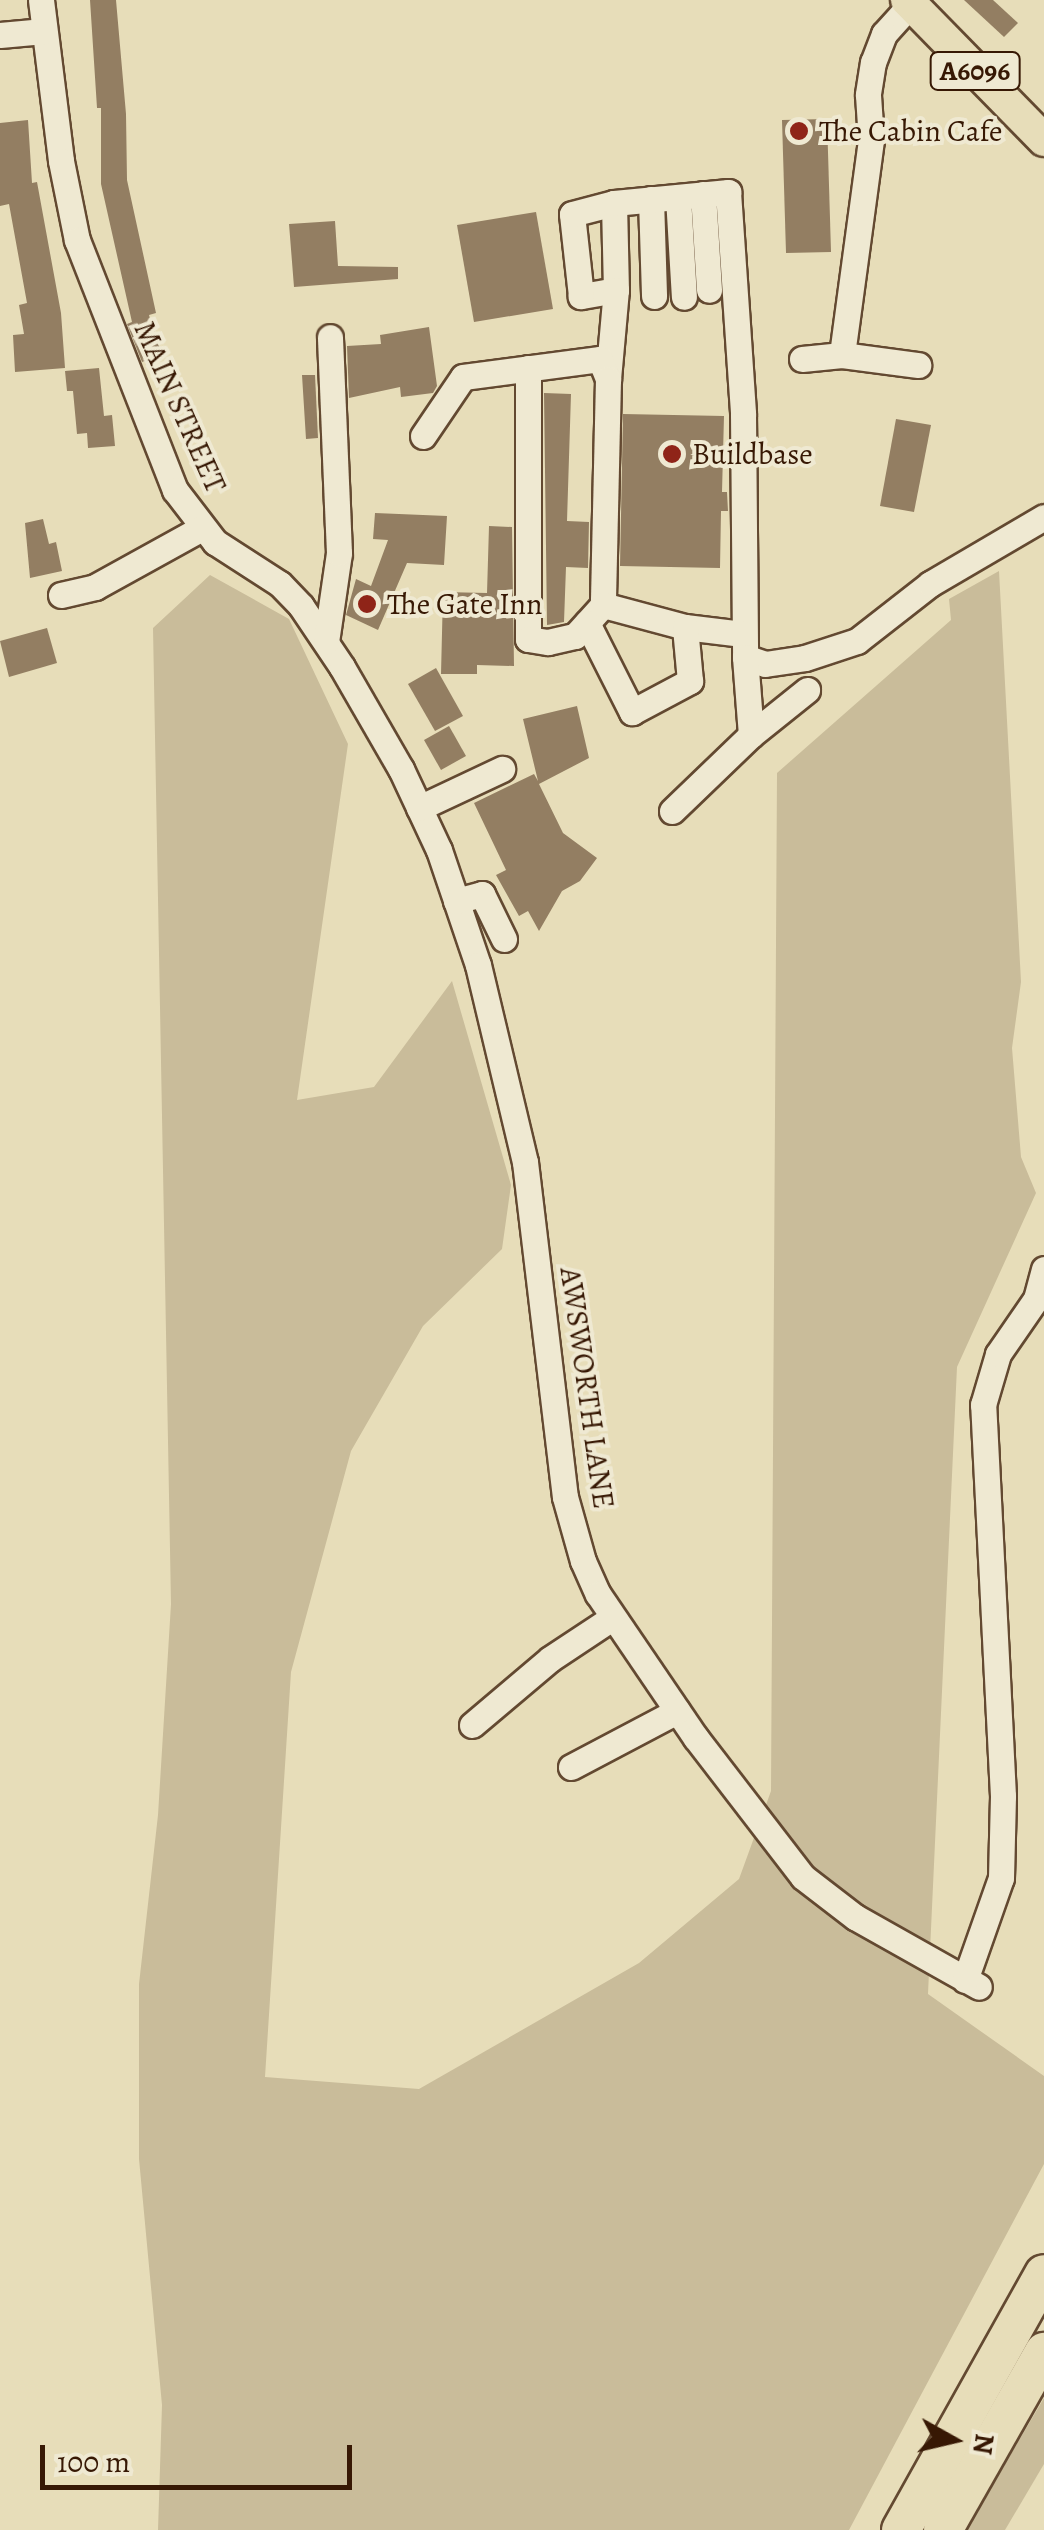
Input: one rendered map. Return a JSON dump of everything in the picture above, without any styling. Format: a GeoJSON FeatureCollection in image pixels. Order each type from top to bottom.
{"type":"FeatureCollection","features":[{"type":"Feature","properties":{"kind":"highway"},"geometry":{"type":"LineString","coordinates":[[901,2530],[1044,2274]]}},
{"type":"Feature","properties":{"kind":"highway"},"geometry":{"type":"LineString","coordinates":[[943,2530],[1044,2352]]}},
{"type":"Feature","properties":{"kind":"main road","name":"A6096"},"geometry":{"type":"LineString","coordinates":[[909,2],[1044,140]]}},
{"type":"Feature","properties":{"kind":"street","name":"MAIN STREET"},"geometry":{"type":"LineString","coordinates":[[41,0],[77,240],[175,490],[215,542],[280,584],[326,642],[401,770]]}},
{"type":"Feature","properties":{"kind":"street"},"geometry":{"type":"LineString","coordinates":[[842,354],[871,140],[868,94],[874,62],[884,34],[909,2]]}},
{"type":"Feature","properties":{"kind":"street"},"geometry":{"type":"LineString","coordinates":[[0,36],[44,31]]}},
{"type":"Feature","properties":{"kind":"street"},"geometry":{"type":"LineString","coordinates":[[616,290],[581,296],[572,214],[614,202],[728,192],[743,414],[744,646],[751,735]]}},
{"type":"Feature","properties":{"kind":"street"},"geometry":{"type":"LineString","coordinates":[[691,195],[696,294]]}},
{"type":"Feature","properties":{"kind":"street"},"geometry":{"type":"LineString","coordinates":[[652,199],[654,296]]}},
{"type":"Feature","properties":{"kind":"street"},"geometry":{"type":"LineString","coordinates":[[614,202],[616,290],[595,614],[632,712],[690,682],[685,627]]}},
{"type":"Feature","properties":{"kind":"street"},"geometry":{"type":"LineString","coordinates":[[326,642],[339,554],[330,338]]}},
{"type":"Feature","properties":{"kind":"street"},"geometry":{"type":"LineString","coordinates":[[802,359],[842,354],[918,365]]}},
{"type":"Feature","properties":{"kind":"street"},"geometry":{"type":"LineString","coordinates":[[423,436],[464,376],[600,359],[608,379]]}},
{"type":"Feature","properties":{"kind":"street"},"geometry":{"type":"LineString","coordinates":[[528,368],[528,639],[548,642],[575,636],[595,614]]}},
{"type":"Feature","properties":{"kind":"street"},"geometry":{"type":"LineString","coordinates":[[595,614],[685,627],[744,646],[765,664],[805,658],[857,641],[930,584],[1044,517]]}},
{"type":"Feature","properties":{"kind":"street"},"geometry":{"type":"LineString","coordinates":[[61,595],[95,587],[202,528]]}},
{"type":"Feature","properties":{"kind":"street"},"geometry":{"type":"LineString","coordinates":[[672,811],[751,735],[806,690]]}},
{"type":"Feature","properties":{"kind":"street"},"geometry":{"type":"LineString","coordinates":[[419,808],[502,769]]}},
{"type":"Feature","properties":{"kind":"street","name":"AWSWORTH LANE"},"geometry":{"type":"LineString","coordinates":[[401,770],[456,901],[478,965],[524,1162],[565,1498],[583,1562],[612,1618],[803,1877],[843,1910],[972,1984],[1001,1878],[1003,1796],[983,1405],[998,1354],[1036,1298],[1044,1269]]}},
{"type":"Feature","properties":{"kind":"street"},"geometry":{"type":"LineString","coordinates":[[456,901],[482,894],[504,938]]}},
{"type":"Feature","properties":{"kind":"street"},"geometry":{"type":"LineString","coordinates":[[472,1725],[550,1659],[612,1618]]}},
{"type":"Feature","properties":{"kind":"street"},"geometry":{"type":"LineString","coordinates":[[571,1767],[677,1711]]}},
{"type":"Feature","properties":{"kind":"shaded area"},"geometry":{"type":"Polygon","coordinates":[[[999,571],[1021,982],[1012,1048],[1021,1157],[1036,1193],[957,1367],[928,1994],[1044,2076],[1044,2164],[849,2530],[158,2530],[162,2405],[139,2159],[139,1984],[158,1815],[171,1604],[153,628],[210,575],[289,619],[348,744],[297,1100],[374,1087],[452,981],[511,1185],[502,1249],[423,1326],[351,1451],[291,1672],[265,2077],[419,2089],[639,1963],[739,1879],[771,1791],[777,773],[951,620],[949,599],[999,571]]]}},
{"type":"Feature","properties":{"kind":"shaded area"},"geometry":{"type":"Polygon","coordinates":[[[1044,2398],[1044,2464],[1005,2530],[966,2530],[1044,2398]]]}},
{"type":"Feature","properties":{"kind":"building"},"geometry":{"type":"Polygon","coordinates":[[[90,0],[116,0],[126,114],[127,180],[156,313],[149,315],[162,355],[142,362],[127,324],[132,322],[101,184],[101,108],[97,108],[90,0]]]}},
{"type":"Feature","properties":{"kind":"building"},"geometry":{"type":"Polygon","coordinates":[[[964,0],[993,0],[1018,23],[1004,37],[964,0]]]}},
{"type":"Feature","properties":{"kind":"building"},"geometry":{"type":"Polygon","coordinates":[[[827,119],[831,252],[786,253],[782,120],[827,119]]]}},
{"type":"Feature","properties":{"kind":"building"},"geometry":{"type":"Polygon","coordinates":[[[28,120],[32,183],[37,182],[61,313],[65,368],[15,372],[13,335],[24,334],[19,305],[27,303],[9,204],[0,206],[0,123],[28,120]]]}},
{"type":"Feature","properties":{"kind":"building"},"geometry":{"type":"Polygon","coordinates":[[[536,212],[553,309],[474,322],[457,225],[536,212]]]}},
{"type":"Feature","properties":{"kind":"building"},"geometry":{"type":"Polygon","coordinates":[[[335,221],[338,266],[398,267],[398,279],[294,287],[289,224],[335,221]]]}},
{"type":"Feature","properties":{"kind":"building"},"geometry":{"type":"Polygon","coordinates":[[[429,327],[437,386],[433,393],[401,397],[400,387],[349,398],[347,346],[381,344],[380,335],[429,327]]]}},
{"type":"Feature","properties":{"kind":"building"},"geometry":{"type":"Polygon","coordinates":[[[99,368],[104,416],[112,415],[115,446],[88,448],[87,433],[77,434],[73,391],[67,391],[65,371],[99,368]]]}},
{"type":"Feature","properties":{"kind":"building"},"geometry":{"type":"Polygon","coordinates":[[[302,375],[315,375],[318,438],[306,439],[302,375]]]}},
{"type":"Feature","properties":{"kind":"building"},"geometry":{"type":"Polygon","coordinates":[[[544,393],[571,394],[567,521],[589,522],[588,568],[566,567],[564,622],[547,625],[544,393]]]}},
{"type":"Feature","properties":{"kind":"building","name":"Buildbase"},"geometry":{"type":"Polygon","coordinates":[[[623,414],[724,416],[722,492],[727,492],[728,511],[721,511],[720,568],[620,566],[623,414]]]}},
{"type":"Feature","properties":{"kind":"building"},"geometry":{"type":"Polygon","coordinates":[[[896,419],[931,425],[914,512],[880,506],[896,419]]]}},
{"type":"Feature","properties":{"kind":"building"},"geometry":{"type":"Polygon","coordinates":[[[375,513],[447,516],[444,565],[407,563],[378,630],[346,615],[356,579],[371,586],[388,540],[373,539],[375,513]]]}},
{"type":"Feature","properties":{"kind":"building"},"geometry":{"type":"Polygon","coordinates":[[[43,519],[49,544],[56,542],[62,571],[30,578],[25,523],[43,519]]]}},
{"type":"Feature","properties":{"kind":"building"},"geometry":{"type":"Polygon","coordinates":[[[489,526],[512,527],[514,666],[477,665],[477,674],[441,674],[443,592],[487,593],[489,526]]]}},
{"type":"Feature","properties":{"kind":"building"},"geometry":{"type":"Polygon","coordinates":[[[47,628],[57,663],[9,677],[0,641],[47,628]]]}},
{"type":"Feature","properties":{"kind":"building"},"geometry":{"type":"Polygon","coordinates":[[[436,668],[463,716],[435,731],[408,684],[436,668]]]}},
{"type":"Feature","properties":{"kind":"building"},"geometry":{"type":"Polygon","coordinates":[[[577,706],[589,758],[539,784],[563,833],[597,858],[580,881],[562,891],[539,931],[528,911],[519,916],[496,875],[506,870],[474,803],[534,774],[538,781],[523,719],[577,706]]]}},
{"type":"Feature","properties":{"kind":"building"},"geometry":{"type":"Polygon","coordinates":[[[449,726],[466,756],[441,770],[424,740],[449,726]]]}},
{"type":"Feature","properties":{"kind":"place","name":"The Cabin Cafe"},"geometry":{"type":"Point","coordinates":[799,131]}},
{"type":"Feature","properties":{"kind":"place","name":"Buildbase"},"geometry":{"type":"Point","coordinates":[672,454]}},
{"type":"Feature","properties":{"kind":"place","name":"The Gate Inn"},"geometry":{"type":"Point","coordinates":[367,604]}}]}
